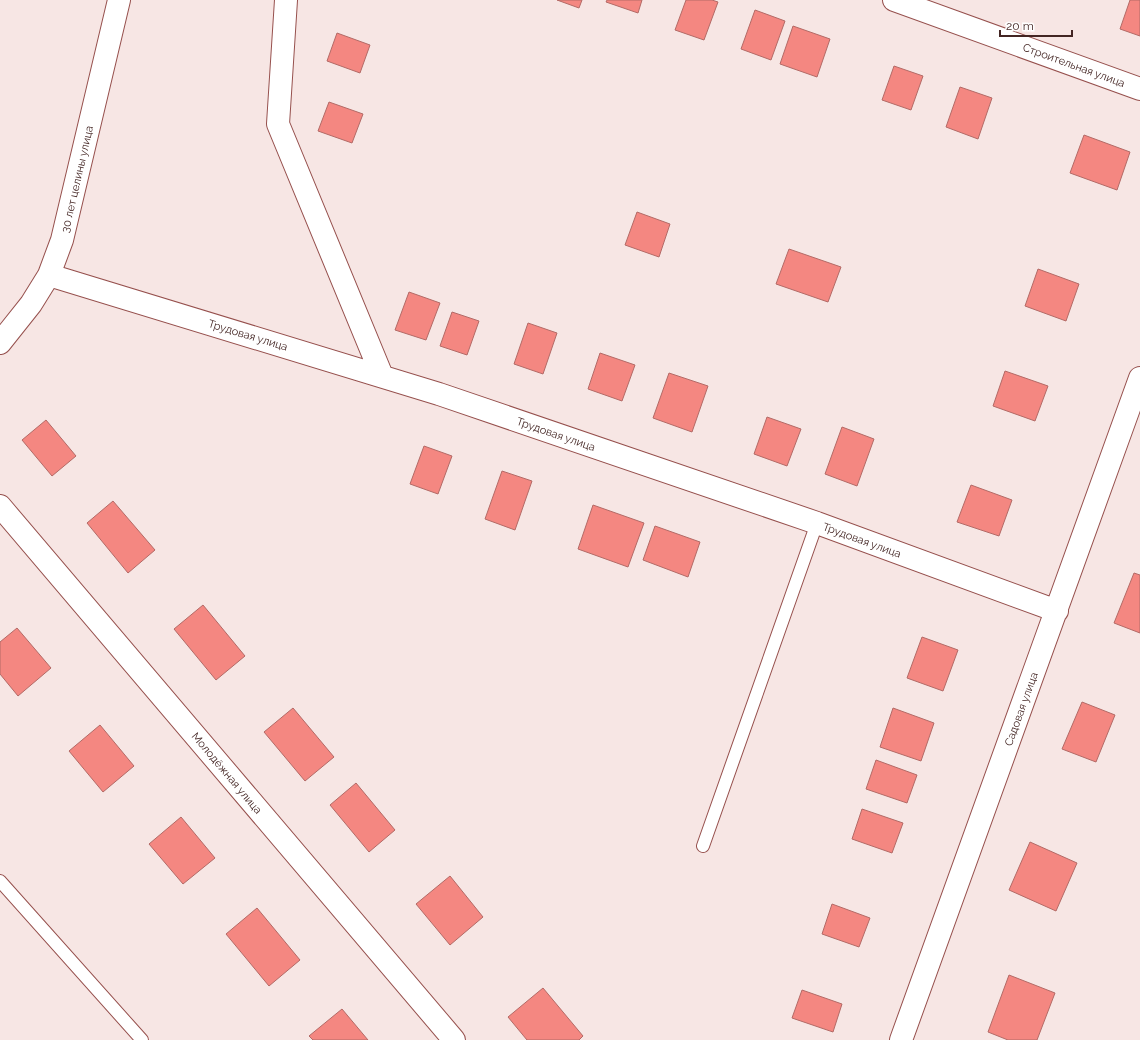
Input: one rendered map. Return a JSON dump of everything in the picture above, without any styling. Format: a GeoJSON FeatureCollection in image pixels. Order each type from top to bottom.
{"type":"FeatureCollection","features":[{"type":"Feature","properties":{"kind":"street","name":"30 лет целины улица"},"geometry":{"type":"LineString","coordinates":[[0,343],[31,304],[49,275],[62,240],[119,0]]}},
{"type":"Feature","properties":{"kind":"street"},"geometry":{"type":"LineString","coordinates":[[286,0],[278,124],[382,376]]}},
{"type":"Feature","properties":{"kind":"street","name":"Строительная улица"},"geometry":{"type":"LineString","coordinates":[[894,0],[1140,89]]}},
{"type":"Feature","properties":{"kind":"street","name":"Трудовая улица"},"geometry":{"type":"LineString","coordinates":[[49,275],[382,376],[817,523],[1057,611]]}},
{"type":"Feature","properties":{"kind":"street","name":"Садовая улица"},"geometry":{"type":"LineString","coordinates":[[901,1040],[1140,378]]}},
{"type":"Feature","properties":{"kind":"street","name":"Молодёжная улица"},"geometry":{"type":"LineString","coordinates":[[0,506],[454,1040]]}},
{"type":"Feature","properties":{"kind":"lane"},"geometry":{"type":"LineString","coordinates":[[703,846],[817,523]]}},
{"type":"Feature","properties":{"kind":"lane"},"geometry":{"type":"LineString","coordinates":[[0,881],[142,1040]]}},
{"type":"Feature","properties":{"kind":"building"},"geometry":{"type":"Polygon","coordinates":[[[557,0],[582,0],[579,8],[557,0]]]}},
{"type":"Feature","properties":{"kind":"building"},"geometry":{"type":"Polygon","coordinates":[[[607,0],[642,0],[638,13],[606,2],[607,0]]]}},
{"type":"Feature","properties":{"kind":"building"},"geometry":{"type":"Polygon","coordinates":[[[686,0],[712,0],[718,2],[704,40],[675,30],[686,0]]]}},
{"type":"Feature","properties":{"kind":"building"},"geometry":{"type":"Polygon","coordinates":[[[1130,0],[1140,0],[1140,36],[1120,29],[1130,0]]]}},
{"type":"Feature","properties":{"kind":"building"},"geometry":{"type":"Polygon","coordinates":[[[755,10],[785,21],[771,60],[741,49],[755,10]]]}},
{"type":"Feature","properties":{"kind":"building"},"geometry":{"type":"Polygon","coordinates":[[[793,26],[830,39],[817,77],[780,64],[793,26]]]}},
{"type":"Feature","properties":{"kind":"building"},"geometry":{"type":"Polygon","coordinates":[[[337,33],[370,45],[360,73],[327,61],[337,33]]]}},
{"type":"Feature","properties":{"kind":"building"},"geometry":{"type":"Polygon","coordinates":[[[894,66],[923,76],[911,110],[882,100],[894,66]]]}},
{"type":"Feature","properties":{"kind":"building"},"geometry":{"type":"Polygon","coordinates":[[[960,87],[992,98],[978,139],[946,127],[960,87]]]}},
{"type":"Feature","properties":{"kind":"building"},"geometry":{"type":"Polygon","coordinates":[[[329,102],[363,114],[352,143],[318,131],[329,102]]]}},
{"type":"Feature","properties":{"kind":"building"},"geometry":{"type":"Polygon","coordinates":[[[1084,135],[1130,152],[1117,190],[1070,173],[1084,135]]]}},
{"type":"Feature","properties":{"kind":"building"},"geometry":{"type":"Polygon","coordinates":[[[637,212],[670,224],[659,257],[625,245],[637,212]]]}},
{"type":"Feature","properties":{"kind":"building"},"geometry":{"type":"Polygon","coordinates":[[[789,249],[841,267],[828,302],[776,284],[789,249]]]}},
{"type":"Feature","properties":{"kind":"building"},"geometry":{"type":"Polygon","coordinates":[[[1038,269],[1079,284],[1066,321],[1025,306],[1038,269]]]}},
{"type":"Feature","properties":{"kind":"building"},"geometry":{"type":"Polygon","coordinates":[[[409,292],[440,303],[426,340],[395,330],[409,292]]]}},
{"type":"Feature","properties":{"kind":"building"},"geometry":{"type":"Polygon","coordinates":[[[452,312],[479,321],[467,355],[440,346],[452,312]]]}},
{"type":"Feature","properties":{"kind":"building"},"geometry":{"type":"Polygon","coordinates":[[[528,323],[557,333],[543,374],[514,364],[528,323]]]}},
{"type":"Feature","properties":{"kind":"building"},"geometry":{"type":"Polygon","coordinates":[[[600,353],[635,365],[622,401],[588,389],[600,353]]]}},
{"type":"Feature","properties":{"kind":"building"},"geometry":{"type":"Polygon","coordinates":[[[1005,371],[1048,386],[1035,421],[993,406],[1005,371]]]}},
{"type":"Feature","properties":{"kind":"building"},"geometry":{"type":"Polygon","coordinates":[[[669,373],[708,386],[692,432],[653,418],[669,373]]]}},
{"type":"Feature","properties":{"kind":"building"},"geometry":{"type":"Polygon","coordinates":[[[767,417],[801,429],[787,466],[754,454],[767,417]]]}},
{"type":"Feature","properties":{"kind":"building"},"geometry":{"type":"Polygon","coordinates":[[[46,420],[76,456],[52,476],[22,440],[46,420]]]}},
{"type":"Feature","properties":{"kind":"building"},"geometry":{"type":"Polygon","coordinates":[[[842,427],[874,439],[857,486],[825,474],[842,427]]]}},
{"type":"Feature","properties":{"kind":"building"},"geometry":{"type":"Polygon","coordinates":[[[424,446],[452,456],[438,494],[410,484],[424,446]]]}},
{"type":"Feature","properties":{"kind":"building"},"geometry":{"type":"Polygon","coordinates":[[[502,471],[532,481],[515,530],[485,519],[502,471]]]}},
{"type":"Feature","properties":{"kind":"building"},"geometry":{"type":"Polygon","coordinates":[[[971,485],[1012,500],[999,536],[957,522],[971,485]]]}},
{"type":"Feature","properties":{"kind":"building"},"geometry":{"type":"Polygon","coordinates":[[[113,501],[155,550],[128,573],[87,523],[113,501]]]}},
{"type":"Feature","properties":{"kind":"building"},"geometry":{"type":"Polygon","coordinates":[[[593,505],[644,523],[628,567],[578,549],[593,505]]]}},
{"type":"Feature","properties":{"kind":"building"},"geometry":{"type":"Polygon","coordinates":[[[655,526],[700,542],[688,577],[643,560],[655,526]]]}},
{"type":"Feature","properties":{"kind":"building"},"geometry":{"type":"Polygon","coordinates":[[[1134,573],[1140,575],[1140,633],[1114,623],[1134,573]]]}},
{"type":"Feature","properties":{"kind":"building"},"geometry":{"type":"Polygon","coordinates":[[[203,605],[245,656],[216,680],[174,629],[203,605]]]}},
{"type":"Feature","properties":{"kind":"building"},"geometry":{"type":"Polygon","coordinates":[[[17,628],[51,668],[18,696],[0,674],[0,642],[17,628]]]}},
{"type":"Feature","properties":{"kind":"building"},"geometry":{"type":"Polygon","coordinates":[[[922,637],[958,650],[943,691],[907,678],[922,637]]]}},
{"type":"Feature","properties":{"kind":"building"},"geometry":{"type":"Polygon","coordinates":[[[1082,702],[1115,715],[1096,762],[1062,749],[1082,702]]]}},
{"type":"Feature","properties":{"kind":"building"},"geometry":{"type":"Polygon","coordinates":[[[293,708],[334,757],[305,781],[264,732],[293,708]]]}},
{"type":"Feature","properties":{"kind":"building"},"geometry":{"type":"Polygon","coordinates":[[[893,708],[934,723],[921,761],[880,747],[893,708]]]}},
{"type":"Feature","properties":{"kind":"building"},"geometry":{"type":"Polygon","coordinates":[[[100,725],[134,766],[103,792],[69,751],[100,725]]]}},
{"type":"Feature","properties":{"kind":"building"},"geometry":{"type":"Polygon","coordinates":[[[876,760],[917,775],[907,803],[866,789],[876,760]]]}},
{"type":"Feature","properties":{"kind":"building"},"geometry":{"type":"Polygon","coordinates":[[[356,783],[395,830],[369,852],[330,805],[356,783]]]}},
{"type":"Feature","properties":{"kind":"building"},"geometry":{"type":"Polygon","coordinates":[[[862,809],[903,823],[892,853],[852,839],[862,809]]]}},
{"type":"Feature","properties":{"kind":"building"},"geometry":{"type":"Polygon","coordinates":[[[181,817],[215,858],[183,884],[149,844],[181,817]]]}},
{"type":"Feature","properties":{"kind":"building"},"geometry":{"type":"Polygon","coordinates":[[[1030,842],[1077,863],[1056,911],[1009,890],[1030,842]]]}},
{"type":"Feature","properties":{"kind":"building"},"geometry":{"type":"Polygon","coordinates":[[[450,876],[483,917],[450,945],[416,904],[450,876]]]}},
{"type":"Feature","properties":{"kind":"building"},"geometry":{"type":"Polygon","coordinates":[[[832,904],[870,918],[859,947],[822,934],[832,904]]]}},
{"type":"Feature","properties":{"kind":"building"},"geometry":{"type":"Polygon","coordinates":[[[257,908],[300,960],[269,986],[226,934],[257,908]]]}},
{"type":"Feature","properties":{"kind":"building"},"geometry":{"type":"Polygon","coordinates":[[[1009,975],[1055,993],[1037,1040],[1008,1040],[988,1032],[1009,975]]]}},
{"type":"Feature","properties":{"kind":"building"},"geometry":{"type":"Polygon","coordinates":[[[543,988],[583,1036],[579,1040],[527,1040],[508,1017],[543,988]]]}},
{"type":"Feature","properties":{"kind":"building"},"geometry":{"type":"Polygon","coordinates":[[[802,990],[842,1004],[833,1032],[792,1018],[802,990]]]}},
{"type":"Feature","properties":{"kind":"building"},"geometry":{"type":"Polygon","coordinates":[[[342,1009],[368,1040],[313,1040],[309,1036],[342,1009]]]}}]}
